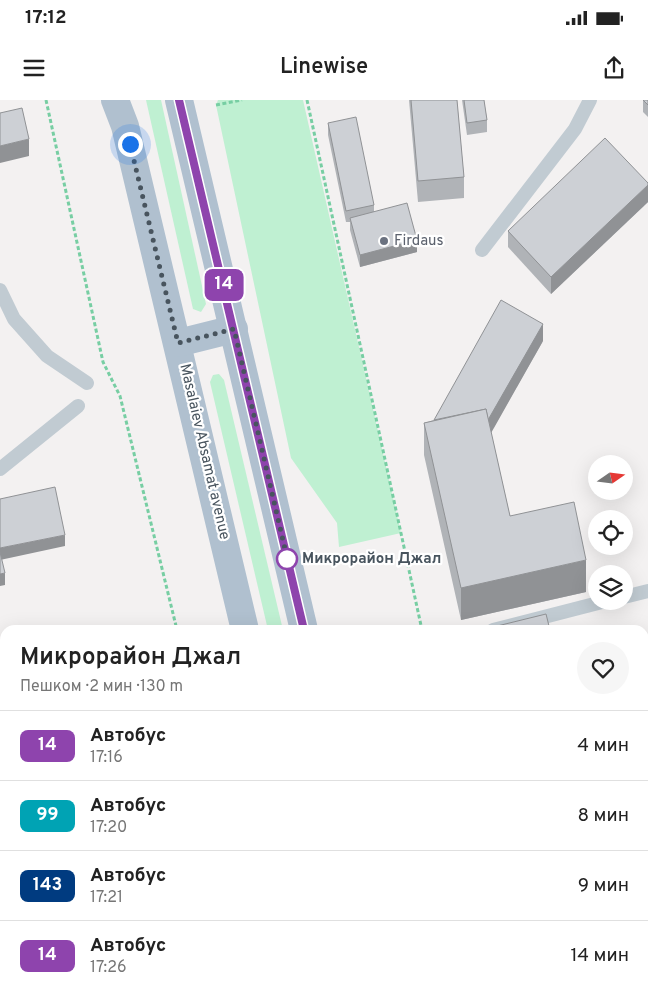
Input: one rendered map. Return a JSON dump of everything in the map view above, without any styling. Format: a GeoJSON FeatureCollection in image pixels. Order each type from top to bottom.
{"type":"FeatureCollection","features":[{"type":"Feature","properties":{"kind":"main road","name":"Masalaiev Absamat avenue"},"geometry":{"type":"LineString","coordinates":[[115,100],[125,126],[244,625]]}},
{"type":"Feature","properties":{"kind":"main road"},"geometry":{"type":"LineString","coordinates":[[179,100],[303,625]]}},
{"type":"Feature","properties":{"kind":"main road"},"geometry":{"type":"LineString","coordinates":[[178,343],[234,329]]}},
{"type":"Feature","properties":{"kind":"lane"},"geometry":{"type":"LineString","coordinates":[[482,250],[575,130],[590,100]]}},
{"type":"Feature","properties":{"kind":"lane"},"geometry":{"type":"LineString","coordinates":[[0,290],[14,319],[48,356],[87,383]]}},
{"type":"Feature","properties":{"kind":"lane"},"geometry":{"type":"LineString","coordinates":[[0,469],[78,406]]}},
{"type":"Feature","properties":{"kind":"lane"},"geometry":{"type":"LineString","coordinates":[[633,594],[648,590]]}},
{"type":"Feature","properties":{"kind":"lane"},"geometry":{"type":"LineString","coordinates":[[512,625],[588,606]]}},
{"type":"Feature","properties":{"kind":"path"},"geometry":{"type":"LineString","coordinates":[[46,100],[103,362],[120,396],[176,625]]}},
{"type":"Feature","properties":{"kind":"path"},"geometry":{"type":"LineString","coordinates":[[216,105],[242,100]]}},
{"type":"Feature","properties":{"kind":"path"},"geometry":{"type":"LineString","coordinates":[[307,100],[421,625]]}},
{"type":"Feature","properties":{"kind":"green space"},"geometry":{"type":"Polygon","coordinates":[[[146,100],[161,100],[206,304],[201,312],[193,309],[146,100]]]}},
{"type":"Feature","properties":{"kind":"green space"},"geometry":{"type":"Polygon","coordinates":[[[218,100],[303,100],[401,533],[339,547],[337,523],[291,458],[216,105],[218,100]]]}},
{"type":"Feature","properties":{"kind":"green space"},"geometry":{"type":"Polygon","coordinates":[[[219,374],[224,380],[282,625],[267,625],[210,382],[213,375],[219,374]]]}},
{"type":"Feature","properties":{"kind":"building"},"geometry":{"type":"Polygon","coordinates":[[[411,100],[457,100],[464,177],[418,181],[411,100]]]}},
{"type":"Feature","properties":{"kind":"building"},"geometry":{"type":"Polygon","coordinates":[[[464,100],[484,100],[487,120],[467,123],[464,100]]]}},
{"type":"Feature","properties":{"kind":"building"},"geometry":{"type":"Polygon","coordinates":[[[22,108],[29,139],[0,146],[0,113],[22,108]]]}},
{"type":"Feature","properties":{"kind":"building"},"geometry":{"type":"Polygon","coordinates":[[[356,117],[374,205],[346,211],[328,123],[356,117]]]}},
{"type":"Feature","properties":{"kind":"building"},"geometry":{"type":"Polygon","coordinates":[[[605,138],[648,185],[551,277],[508,231],[605,138]]]}},
{"type":"Feature","properties":{"kind":"building","name":"Firdaus"},"geometry":{"type":"Polygon","coordinates":[[[407,203],[417,240],[360,255],[350,218],[407,203]]]}},
{"type":"Feature","properties":{"kind":"building"},"geometry":{"type":"Polygon","coordinates":[[[501,300],[543,324],[488,420],[486,409],[434,420],[501,300]]]}},
{"type":"Feature","properties":{"kind":"building"},"geometry":{"type":"Polygon","coordinates":[[[486,409],[510,516],[574,502],[586,560],[461,588],[424,423],[486,409]]]}},
{"type":"Feature","properties":{"kind":"building"},"geometry":{"type":"Polygon","coordinates":[[[55,487],[65,535],[0,548],[0,499],[55,487]]]}},
{"type":"Feature","properties":{"kind":"building"},"geometry":{"type":"Polygon","coordinates":[[[0,552],[5,573],[0,574],[0,552]]]}},
{"type":"Feature","properties":{"kind":"building"},"geometry":{"type":"Polygon","coordinates":[[[546,614],[549,625],[501,625],[546,614]]]}},
{"type":"Feature","properties":{"kind":"bus line","name":"14"},"geometry":{"type":"LineString","coordinates":[[179,100],[303,625]]}},
{"type":"Feature","properties":{"kind":"place","name":"Firdaus"},"geometry":{"type":"Point","coordinates":[384,241]}},
{"type":"Feature","properties":{"kind":"place","name":"Микрорайон Джал"},"geometry":{"type":"Point","coordinates":[287,559]}},
{"type":"Feature","properties":{"kind":"route"},"geometry":{"type":"LineString","coordinates":[[130,144],[178,343],[234,329],[288,562],[287,559]]}}]}
